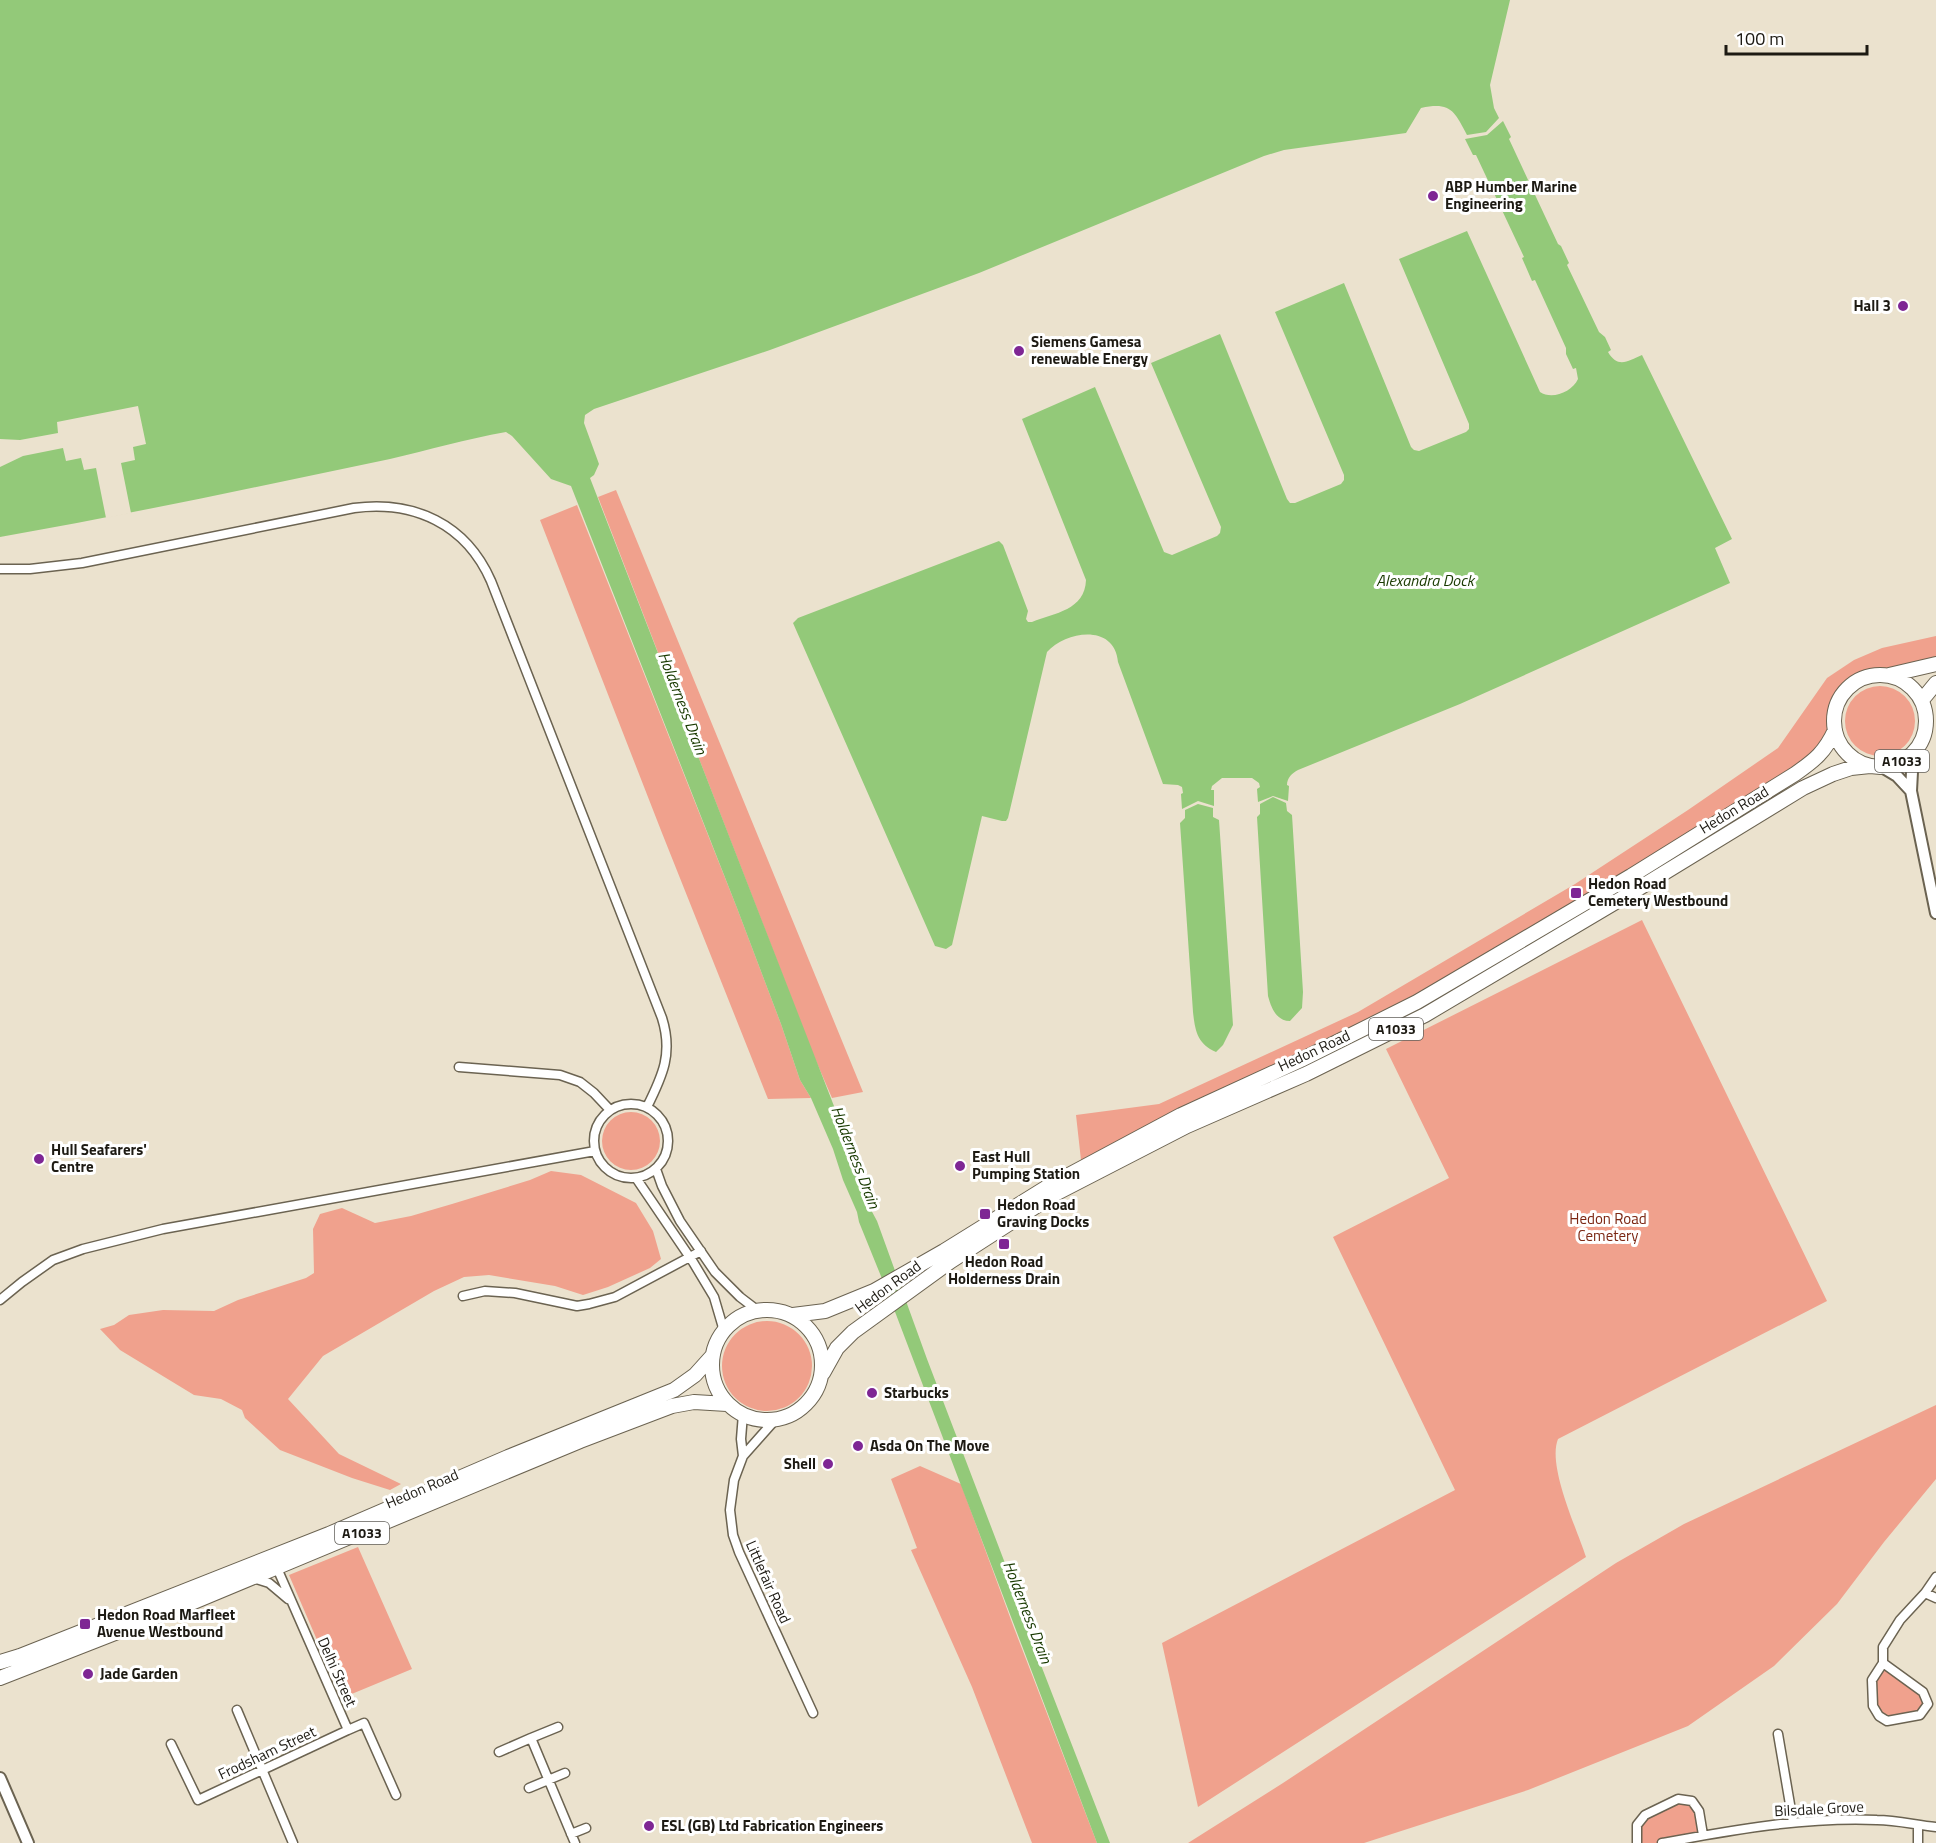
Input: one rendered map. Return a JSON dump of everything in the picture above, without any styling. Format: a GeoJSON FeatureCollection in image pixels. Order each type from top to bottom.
{"type":"FeatureCollection","features":[{"type":"Feature","properties":{"kind":"highway"},"geometry":{"type":"LineString","coordinates":[[1887,675],[1936,664]]}},
{"type":"Feature","properties":{"kind":"highway","name":"A1033"},"geometry":{"type":"LineString","coordinates":[[1887,675],[1872,675],[1858,680],[1847,689],[1839,701],[1834,715],[1835,730],[1839,742],[1847,753],[1858,761],[1876,766],[1893,765],[1916,749],[1936,742]]}},
{"type":"Feature","properties":{"kind":"highway"},"geometry":{"type":"LineString","coordinates":[[1887,675],[1907,683],[1922,700],[1936,682]]}},
{"type":"Feature","properties":{"kind":"highway","name":"A1033"},"geometry":{"type":"LineString","coordinates":[[1916,749],[1931,725],[1922,700]]}},
{"type":"Feature","properties":{"kind":"highway","name":"Hedon Road"},"geometry":{"type":"LineString","coordinates":[[793,1316],[825,1311],[874,1291],[1052,1184],[1171,1120],[1301,1060],[1427,997],[1796,774],[1817,759],[1827,747],[1835,730]]}},
{"type":"Feature","properties":{"kind":"highway","name":"Hedon Road"},"geometry":{"type":"LineString","coordinates":[[823,1373],[832,1356],[846,1338],[951,1261],[1055,1194],[1187,1126],[1306,1074],[1425,1015],[1803,788],[1851,768],[1876,766]]}},
{"type":"Feature","properties":{"kind":"highway"},"geometry":{"type":"LineString","coordinates":[[724,1331],[739,1318],[757,1310]]}},
{"type":"Feature","properties":{"kind":"highway","name":"A1033"},"geometry":{"type":"LineString","coordinates":[[757,1310],[776,1310],[793,1316]]}},
{"type":"Feature","properties":{"kind":"highway"},"geometry":{"type":"LineString","coordinates":[[793,1316],[807,1326],[817,1339],[822,1356],[823,1373]]}},
{"type":"Feature","properties":{"kind":"highway","name":"A1033"},"geometry":{"type":"LineString","coordinates":[[713,1355],[724,1331]]}},
{"type":"Feature","properties":{"kind":"highway"},"geometry":{"type":"LineString","coordinates":[[713,1355],[712,1372],[717,1387],[727,1404]]}},
{"type":"Feature","properties":{"kind":"highway","name":"Hedon Road"},"geometry":{"type":"LineString","coordinates":[[0,1662],[218,1579],[674,1390],[695,1375],[713,1355]]}},
{"type":"Feature","properties":{"kind":"highway","name":"A1033"},"geometry":{"type":"LineString","coordinates":[[727,1404],[753,1418],[775,1420],[788,1417],[807,1405],[818,1388],[823,1373]]}},
{"type":"Feature","properties":{"kind":"highway","name":"Hedon Road"},"geometry":{"type":"LineString","coordinates":[[0,1678],[253,1578],[512,1469],[672,1406],[694,1402],[727,1404]]}},
{"type":"Feature","properties":{"kind":"street"},"geometry":{"type":"LineString","coordinates":[[0,569],[64,566],[372,506],[400,508],[416,512],[445,525],[457,534],[484,566],[491,581],[662,1018],[667,1040],[665,1065],[647,1107]]}},
{"type":"Feature","properties":{"kind":"street"},"geometry":{"type":"LineString","coordinates":[[1916,749],[1911,791],[1936,913]]}},
{"type":"Feature","properties":{"kind":"street"},"geometry":{"type":"LineString","coordinates":[[1876,766],[1897,776],[1911,791]]}},
{"type":"Feature","properties":{"kind":"street"},"geometry":{"type":"LineString","coordinates":[[459,1067],[560,1075],[580,1082],[610,1110]]}},
{"type":"Feature","properties":{"kind":"street"},"geometry":{"type":"LineString","coordinates":[[634,1103],[647,1107],[661,1118],[668,1136],[666,1154],[656,1169],[636,1178],[619,1176],[604,1166],[595,1151],[594,1139],[596,1128],[610,1110],[634,1103]]}},
{"type":"Feature","properties":{"kind":"street"},"geometry":{"type":"LineString","coordinates":[[0,1300],[53,1260],[83,1249],[163,1229],[595,1151]]}},
{"type":"Feature","properties":{"kind":"street"},"geometry":{"type":"LineString","coordinates":[[656,1169],[680,1221],[715,1272],[757,1310]]}},
{"type":"Feature","properties":{"kind":"street"},"geometry":{"type":"LineString","coordinates":[[636,1178],[714,1297],[724,1331]]}},
{"type":"Feature","properties":{"kind":"street"},"geometry":{"type":"LineString","coordinates":[[463,1296],[485,1291],[515,1293],[577,1306],[589,1304],[615,1297],[700,1251]]}},
{"type":"Feature","properties":{"kind":"street","name":"Littlefair Road"},"geometry":{"type":"LineString","coordinates":[[743,1414],[741,1439],[743,1456]]}},
{"type":"Feature","properties":{"kind":"street","name":"Littlefair Road"},"geometry":{"type":"LineString","coordinates":[[775,1420],[743,1456],[734,1480],[729,1510],[739,1552],[813,1713]]}},
{"type":"Feature","properties":{"kind":"street","name":"Delhi Street"},"geometry":{"type":"LineString","coordinates":[[277,1568],[348,1730],[363,1723],[396,1795]]}},
{"type":"Feature","properties":{"kind":"street"},"geometry":{"type":"LineString","coordinates":[[1883,1663],[1923,1692],[1928,1704],[1920,1715],[1887,1722],[1873,1706],[1872,1680],[1883,1663],[1883,1647],[1900,1620],[1926,1593],[1936,1577]]}},
{"type":"Feature","properties":{"kind":"street","name":"Delhi Street"},"geometry":{"type":"LineString","coordinates":[[253,1578],[274,1586],[292,1603]]}},
{"type":"Feature","properties":{"kind":"street"},"geometry":{"type":"LineString","coordinates":[[1926,1593],[1936,1598]]}},
{"type":"Feature","properties":{"kind":"street"},"geometry":{"type":"LineString","coordinates":[[237,1710],[294,1843]]}},
{"type":"Feature","properties":{"kind":"street"},"geometry":{"type":"LineString","coordinates":[[499,1752],[558,1727]]}},
{"type":"Feature","properties":{"kind":"street","name":"Frodsham Street"},"geometry":{"type":"LineString","coordinates":[[171,1744],[198,1800],[348,1730]]}},
{"type":"Feature","properties":{"kind":"street"},"geometry":{"type":"LineString","coordinates":[[1778,1734],[1793,1822]]}},
{"type":"Feature","properties":{"kind":"street"},"geometry":{"type":"LineString","coordinates":[[531,1738],[575,1843]]}},
{"type":"Feature","properties":{"kind":"street"},"geometry":{"type":"LineString","coordinates":[[529,1788],[565,1773]]}},
{"type":"Feature","properties":{"kind":"street"},"geometry":{"type":"LineString","coordinates":[[0,1779],[28,1843]]}},
{"type":"Feature","properties":{"kind":"street"},"geometry":{"type":"LineString","coordinates":[[1637,1843],[1636,1825],[1645,1815],[1678,1799],[1692,1801],[1699,1811],[1703,1835]]}},
{"type":"Feature","properties":{"kind":"street","name":"Bilsdale Grove"},"geometry":{"type":"LineString","coordinates":[[1662,1843],[1793,1822],[1878,1820],[1936,1827]]}},
{"type":"Feature","properties":{"kind":"street"},"geometry":{"type":"LineString","coordinates":[[1918,1825],[1918,1843]]}},
{"type":"Feature","properties":{"kind":"street"},"geometry":{"type":"LineString","coordinates":[[571,1834],[586,1828]]}},
{"type":"Feature","properties":{"kind":"green space"},"geometry":{"type":"Polygon","coordinates":[[[616,490],[863,1092],[832,1098],[813,1054],[598,497],[616,490]]]}},
{"type":"Feature","properties":{"kind":"green space"},"geometry":{"type":"Polygon","coordinates":[[[577,505],[737,908],[800,1080],[811,1098],[768,1099],[662,833],[540,520],[577,505]]]}},
{"type":"Feature","properties":{"kind":"green space"},"geometry":{"type":"Polygon","coordinates":[[[1936,636],[1936,659],[1858,674],[1838,691],[1828,710],[1827,729],[1818,755],[1417,999],[1176,1111],[1081,1160],[1076,1115],[1159,1104],[1358,1012],[1575,884],[1778,748],[1827,678],[1854,660],[1882,648],[1936,636]]]}},
{"type":"Feature","properties":{"kind":"green space"},"geometry":{"type":"Polygon","coordinates":[[[1887,686],[1900,692],[1909,701],[1913,707],[1915,721],[1913,735],[1905,746],[1894,754],[1873,756],[1855,746],[1847,735],[1845,714],[1855,696],[1866,688],[1887,686]]]}},
{"type":"Feature","properties":{"kind":"green space","name":"Hedon Road Cemetery"},"geometry":{"type":"Polygon","coordinates":[[[1642,920],[1827,1301],[1558,1439],[1556,1465],[1570,1514],[1586,1557],[1198,1807],[1162,1643],[1455,1490],[1333,1237],[1449,1178],[1386,1049],[1642,920]]]}},
{"type":"Feature","properties":{"kind":"green space"},"geometry":{"type":"Polygon","coordinates":[[[631,1112],[647,1117],[655,1125],[660,1141],[655,1157],[647,1165],[631,1170],[615,1165],[607,1157],[602,1141],[607,1125],[615,1117],[631,1112]]]}},
{"type":"Feature","properties":{"kind":"green space"},"geometry":{"type":"Polygon","coordinates":[[[551,1171],[581,1175],[636,1203],[653,1231],[661,1259],[650,1268],[608,1287],[583,1295],[555,1286],[489,1275],[464,1277],[434,1291],[323,1356],[288,1399],[339,1454],[401,1484],[390,1490],[280,1450],[245,1418],[242,1410],[221,1399],[194,1395],[120,1350],[100,1329],[114,1325],[129,1315],[163,1310],[214,1311],[238,1300],[306,1278],[314,1273],[313,1229],[320,1214],[342,1208],[375,1223],[411,1216],[452,1204],[530,1180],[551,1171]]]}},
{"type":"Feature","properties":{"kind":"green space"},"geometry":{"type":"Polygon","coordinates":[[[767,1321],[784,1324],[799,1334],[809,1349],[812,1366],[809,1383],[799,1398],[784,1408],[767,1411],[750,1408],[735,1398],[725,1383],[722,1366],[725,1349],[735,1334],[750,1324],[767,1321]]]}},
{"type":"Feature","properties":{"kind":"green space"},"geometry":{"type":"Polygon","coordinates":[[[1936,1405],[1936,1479],[1837,1604],[1774,1666],[1688,1726],[1528,1790],[1364,1843],[1188,1843],[1616,1563],[1684,1524],[1936,1405]]]}},
{"type":"Feature","properties":{"kind":"green space"},"geometry":{"type":"Polygon","coordinates":[[[920,1466],[961,1484],[1097,1843],[1032,1843],[972,1687],[911,1550],[917,1548],[891,1479],[920,1466]]]}},
{"type":"Feature","properties":{"kind":"green space"},"geometry":{"type":"Polygon","coordinates":[[[358,1547],[412,1669],[342,1698],[289,1575],[358,1547]]]}},
{"type":"Feature","properties":{"kind":"green space"},"geometry":{"type":"Polygon","coordinates":[[[1883,1663],[1923,1692],[1928,1704],[1920,1715],[1887,1721],[1879,1716],[1872,1680],[1883,1663]]]}},
{"type":"Feature","properties":{"kind":"green space"},"geometry":{"type":"Polygon","coordinates":[[[1678,1799],[1692,1801],[1703,1835],[1662,1843],[1637,1843],[1637,1825],[1678,1799]]]}},
{"type":"Feature","properties":{"kind":"water"},"geometry":{"type":"Polygon","coordinates":[[[0,0],[1510,0],[1490,85],[1494,108],[1499,118],[1486,132],[1467,135],[1450,110],[1445,107],[1431,106],[1421,108],[1406,133],[1284,150],[1264,156],[979,273],[770,350],[594,409],[585,415],[584,423],[599,464],[590,478],[860,1173],[870,1208],[877,1221],[1024,1613],[1025,1624],[1110,1843],[1097,1843],[833,1149],[811,1098],[800,1080],[737,908],[571,486],[551,479],[506,432],[390,459],[0,537],[0,0]]]}},
{"type":"Feature","properties":{"kind":"water","name":"Alexandra Dock"},"geometry":{"type":"Polygon","coordinates":[[[1503,121],[1511,137],[1509,139],[1569,263],[1567,265],[1599,332],[1605,337],[1611,350],[1608,352],[1619,362],[1642,355],[1732,539],[1715,548],[1730,583],[1460,704],[1298,770],[1288,780],[1288,801],[1273,796],[1258,802],[1259,783],[1252,778],[1222,778],[1212,786],[1214,806],[1198,801],[1182,809],[1182,787],[1163,784],[1115,650],[1108,641],[1099,636],[1077,635],[1066,639],[1047,652],[1008,818],[1002,821],[982,816],[952,945],[946,949],[935,946],[793,623],[798,618],[999,541],[1003,545],[1028,611],[1026,619],[1028,622],[1059,613],[1075,604],[1084,590],[1086,580],[1022,419],[1095,387],[1164,552],[1172,555],[1217,536],[1221,527],[1151,363],[1220,334],[1290,503],[1341,484],[1344,475],[1275,312],[1344,283],[1411,447],[1419,451],[1466,432],[1469,424],[1399,259],[1467,231],[1540,392],[1556,395],[1567,391],[1578,379],[1576,368],[1573,369],[1566,354],[1566,348],[1535,280],[1532,281],[1522,258],[1524,257],[1476,155],[1473,155],[1465,139],[1487,135],[1503,121]]]}},
{"type":"Feature","properties":{"kind":"water"},"geometry":{"type":"Polygon","coordinates":[[[1273,797],[1286,803],[1287,811],[1292,815],[1303,992],[1302,1008],[1290,1021],[1278,1016],[1268,996],[1257,817],[1260,814],[1260,804],[1273,797]]]}},
{"type":"Feature","properties":{"kind":"water"},"geometry":{"type":"Polygon","coordinates":[[[1198,804],[1213,808],[1213,817],[1219,820],[1233,1025],[1223,1045],[1216,1052],[1205,1045],[1198,1036],[1193,1012],[1180,823],[1185,818],[1185,810],[1198,804]]]}},
{"type":"Feature","properties":{"kind":"pier"},"geometry":{"type":"Polygon","coordinates":[[[138,406],[146,444],[133,447],[135,460],[121,463],[131,513],[106,518],[96,468],[84,470],[81,458],[66,461],[63,448],[23,456],[0,467],[0,439],[20,440],[58,433],[57,422],[138,406]]]}},
{"type":"Feature","properties":{"kind":"place","name":"ABP Humber Marine Engineering"},"geometry":{"type":"Point","coordinates":[1433,196]}},
{"type":"Feature","properties":{"kind":"place","name":"Hall 3"},"geometry":{"type":"Point","coordinates":[1903,306]}},
{"type":"Feature","properties":{"kind":"place","name":"Siemens Gamesa renewable Energy"},"geometry":{"type":"Point","coordinates":[1019,351]}},
{"type":"Feature","properties":{"kind":"place","name":"Hedon Road Cemetery Westbound"},"geometry":{"type":"Point","coordinates":[1576,893]}},
{"type":"Feature","properties":{"kind":"place","name":"Hull Seafarers' Centre"},"geometry":{"type":"Point","coordinates":[39,1159]}},
{"type":"Feature","properties":{"kind":"place","name":"East Hull Pumping Station"},"geometry":{"type":"Point","coordinates":[960,1166]}},
{"type":"Feature","properties":{"kind":"place","name":"Hedon Road Graving Docks"},"geometry":{"type":"Point","coordinates":[985,1214]}},
{"type":"Feature","properties":{"kind":"place","name":"Hedon Road Holderness Drain"},"geometry":{"type":"Point","coordinates":[1004,1244]}},
{"type":"Feature","properties":{"kind":"place","name":"Starbucks"},"geometry":{"type":"Point","coordinates":[872,1393]}},
{"type":"Feature","properties":{"kind":"place","name":"Asda On The Move"},"geometry":{"type":"Point","coordinates":[858,1446]}},
{"type":"Feature","properties":{"kind":"place","name":"Shell"},"geometry":{"type":"Point","coordinates":[828,1464]}},
{"type":"Feature","properties":{"kind":"place","name":"Hedon Road Marfleet Avenue Westbound"},"geometry":{"type":"Point","coordinates":[85,1624]}},
{"type":"Feature","properties":{"kind":"place","name":"Jade Garden"},"geometry":{"type":"Point","coordinates":[88,1674]}},
{"type":"Feature","properties":{"kind":"place","name":"ESL (GB) Ltd Fabrication Engineers"},"geometry":{"type":"Point","coordinates":[649,1826]}},
{"type":"Feature","properties":{"kind":"water label","name":"Holderness Drain"},"geometry":{"type":"Point","coordinates":[683,703]}},
{"type":"Feature","properties":{"kind":"water label","name":"Holderness Drain"},"geometry":{"type":"Point","coordinates":[856,1157]}},
{"type":"Feature","properties":{"kind":"water label","name":"Holderness Drain"},"geometry":{"type":"Point","coordinates":[1028,1612]}}]}
